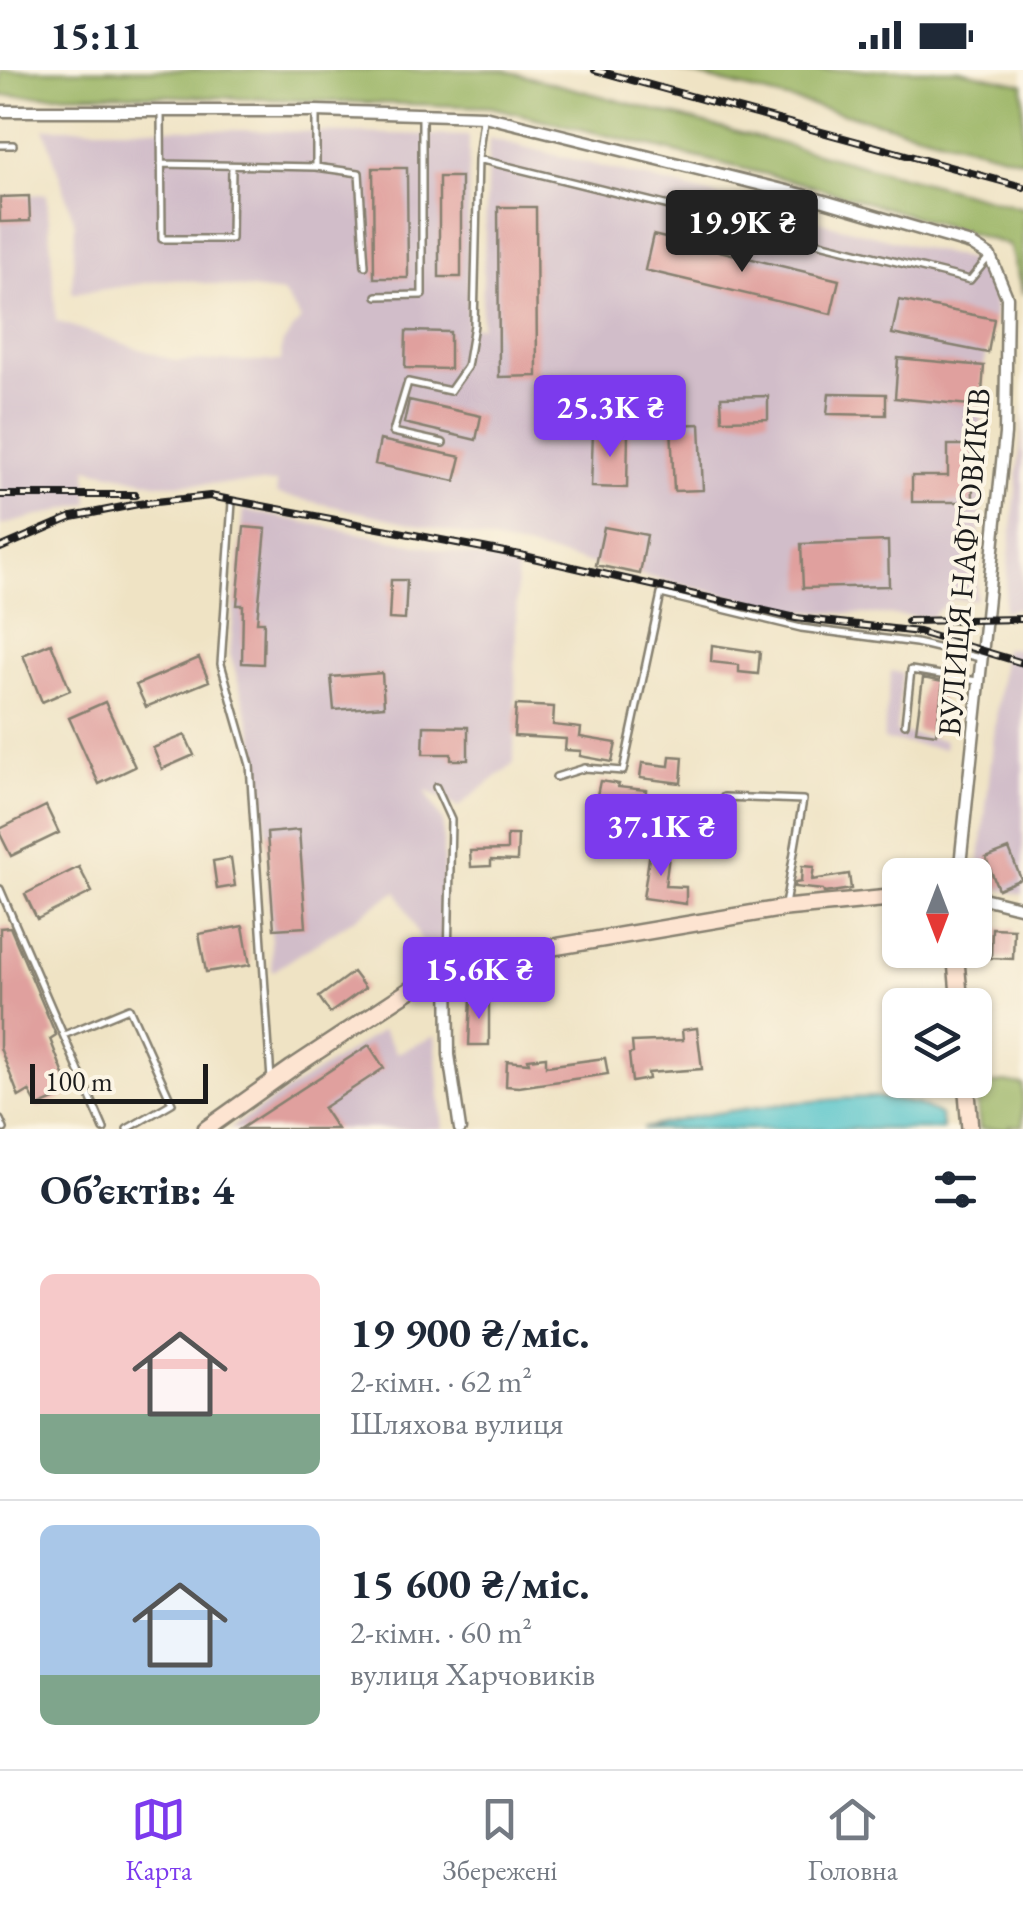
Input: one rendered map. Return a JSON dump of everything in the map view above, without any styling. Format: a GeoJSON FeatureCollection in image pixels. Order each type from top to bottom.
{"type":"FeatureCollection","features":[{"type":"Feature","properties":{"kind":"street"},"geometry":{"type":"LineString","coordinates":[[0,111],[484,116],[807,196],[972,244],[990,256]]}},
{"type":"Feature","properties":{"kind":"street","name":"ВУЛИЦЯ НАФТОВИКІВ"},"geometry":{"type":"LineString","coordinates":[[961,858],[1005,434],[1007,297],[990,256]]}},
{"type":"Feature","properties":{"kind":"street"},"geometry":{"type":"LineString","coordinates":[[206,1129],[448,965],[785,908],[882,899]]}},
{"type":"Feature","properties":{"kind":"street"},"geometry":{"type":"LineString","coordinates":[[992,900],[1023,908]]}},
{"type":"Feature","properties":{"kind":"street"},"geometry":{"type":"LineString","coordinates":[[448,965],[449,1055],[460,1129]]}},
{"type":"Feature","properties":{"kind":"street"},"geometry":{"type":"LineString","coordinates":[[967,1098],[970,1129]]}},
{"type":"Feature","properties":{"kind":"lane"},"geometry":{"type":"LineString","coordinates":[[161,111],[162,239],[231,240],[232,166]]}},
{"type":"Feature","properties":{"kind":"lane"},"geometry":{"type":"LineString","coordinates":[[316,112],[316,168]]}},
{"type":"Feature","properties":{"kind":"lane"},"geometry":{"type":"LineString","coordinates":[[377,296],[422,295],[422,114]]}},
{"type":"Feature","properties":{"kind":"lane"},"geometry":{"type":"LineString","coordinates":[[442,443],[393,432],[408,382],[450,390],[467,367],[474,326],[478,159],[484,116]]}},
{"type":"Feature","properties":{"kind":"lane"},"geometry":{"type":"LineString","coordinates":[[0,145],[13,144]]}},
{"type":"Feature","properties":{"kind":"lane"},"geometry":{"type":"LineString","coordinates":[[478,159],[970,280],[990,256]]}},
{"type":"Feature","properties":{"kind":"lane"},"geometry":{"type":"LineString","coordinates":[[161,164],[359,172],[365,266]]}},
{"type":"Feature","properties":{"kind":"lane"},"geometry":{"type":"LineString","coordinates":[[799,237],[807,196]]}},
{"type":"Feature","properties":{"kind":"lane"},"geometry":{"type":"LineString","coordinates":[[232,502],[221,664],[250,766],[271,1083]]}},
{"type":"Feature","properties":{"kind":"lane"},"geometry":{"type":"LineString","coordinates":[[556,777],[585,768],[623,771],[660,594],[801,628],[916,644],[983,659]]}},
{"type":"Feature","properties":{"kind":"lane"},"geometry":{"type":"LineString","coordinates":[[905,724],[911,670],[980,681]]}},
{"type":"Feature","properties":{"kind":"lane"},"geometry":{"type":"LineString","coordinates":[[436,788],[451,820],[448,965]]}},
{"type":"Feature","properties":{"kind":"lane"},"geometry":{"type":"LineString","coordinates":[[724,797],[803,800],[785,908]]}},
{"type":"Feature","properties":{"kind":"lane"},"geometry":{"type":"LineString","coordinates":[[0,890],[104,1129]]}},
{"type":"Feature","properties":{"kind":"lane"},"geometry":{"type":"LineString","coordinates":[[63,1035],[129,1008],[172,1103],[127,1129]]}},
{"type":"Feature","properties":{"kind":"lane"},"geometry":{"type":"LineString","coordinates":[[0,1120],[4,1129]]}},
{"type":"Feature","properties":{"kind":"shaded area"},"geometry":{"type":"Polygon","coordinates":[[[44,128],[469,136],[467,327],[481,326],[489,138],[982,263],[995,286],[981,406],[976,600],[951,599],[931,617],[794,611],[277,494],[276,483],[160,484],[87,468],[89,503],[0,526],[0,196],[47,194],[56,321],[176,361],[281,361],[282,344],[301,319],[283,293],[172,279],[72,294],[75,224],[44,128]]]}},
{"type":"Feature","properties":{"kind":"shaded area"},"geometry":{"type":"Polygon","coordinates":[[[1023,401],[1023,606],[1003,612],[1021,442],[1023,401]]]}},
{"type":"Feature","properties":{"kind":"shaded area"},"geometry":{"type":"Polygon","coordinates":[[[244,510],[517,565],[514,763],[458,807],[425,790],[443,822],[444,961],[431,961],[397,891],[272,972],[267,833],[255,740],[230,654],[244,510]]]}},
{"type":"Feature","properties":{"kind":"shaded area"},"geometry":{"type":"Polygon","coordinates":[[[1004,648],[1023,649],[1023,895],[992,888],[992,858],[980,858],[1004,648]]]}},
{"type":"Feature","properties":{"kind":"shaded area"},"geometry":{"type":"Polygon","coordinates":[[[891,671],[902,673],[896,732],[945,740],[944,749],[883,740],[891,671]]]}},
{"type":"Feature","properties":{"kind":"shaded area"},"geometry":{"type":"Polygon","coordinates":[[[382,1030],[397,1053],[435,1036],[443,1129],[229,1129],[382,1030]]]}},
{"type":"Feature","properties":{"kind":"green space"},"geometry":{"type":"Polygon","coordinates":[[[0,70],[503,70],[1023,208],[1023,295],[1009,245],[810,185],[491,107],[116,94],[0,96],[0,70]]]}},
{"type":"Feature","properties":{"kind":"green space"},"geometry":{"type":"Polygon","coordinates":[[[675,70],[958,70],[1023,84],[1023,160],[675,70]]]}},
{"type":"Feature","properties":{"kind":"green space"},"geometry":{"type":"Polygon","coordinates":[[[992,1084],[1023,1085],[1023,1126],[980,1129],[976,1098],[992,1098],[992,1084]]]}},
{"type":"Feature","properties":{"kind":"water"},"geometry":{"type":"Polygon","coordinates":[[[875,1097],[917,1104],[940,1115],[943,1129],[642,1129],[757,1107],[875,1097]]]}},
{"type":"Feature","properties":{"kind":"building"},"geometry":{"type":"Polygon","coordinates":[[[373,168],[407,168],[408,278],[374,278],[373,168]]]}},
{"type":"Feature","properties":{"kind":"building"},"geometry":{"type":"Polygon","coordinates":[[[439,177],[461,177],[461,277],[439,277],[439,177]]]}},
{"type":"Feature","properties":{"kind":"building"},"geometry":{"type":"Polygon","coordinates":[[[29,196],[30,221],[0,222],[0,197],[29,196]]]}},
{"type":"Feature","properties":{"kind":"building"},"geometry":{"type":"Polygon","coordinates":[[[498,207],[536,207],[537,376],[499,377],[498,207]]]}},
{"type":"Feature","properties":{"kind":"building"},"geometry":{"type":"Polygon","coordinates":[[[653,235],[839,280],[831,314],[645,270],[653,235]]]}},
{"type":"Feature","properties":{"kind":"building"},"geometry":{"type":"Polygon","coordinates":[[[899,300],[994,319],[988,353],[892,334],[899,300]]]}},
{"type":"Feature","properties":{"kind":"building"},"geometry":{"type":"Polygon","coordinates":[[[406,331],[450,332],[450,369],[405,368],[406,331]]]}},
{"type":"Feature","properties":{"kind":"building"},"geometry":{"type":"Polygon","coordinates":[[[898,358],[984,366],[981,406],[895,398],[898,358]]]}},
{"type":"Feature","properties":{"kind":"building"},"geometry":{"type":"Polygon","coordinates":[[[829,393],[886,394],[886,415],[827,414],[829,393]]]}},
{"type":"Feature","properties":{"kind":"building"},"geometry":{"type":"Polygon","coordinates":[[[768,396],[768,419],[722,420],[721,397],[768,396]]]}},
{"type":"Feature","properties":{"kind":"building"},"geometry":{"type":"Polygon","coordinates":[[[409,400],[481,416],[476,440],[404,423],[409,400]]]}},
{"type":"Feature","properties":{"kind":"building"},"geometry":{"type":"Polygon","coordinates":[[[700,424],[703,490],[674,491],[671,425],[700,424]]]}},
{"type":"Feature","properties":{"kind":"building"},"geometry":{"type":"Polygon","coordinates":[[[593,432],[628,433],[627,488],[591,487],[593,432]]]}},
{"type":"Feature","properties":{"kind":"building"},"geometry":{"type":"Polygon","coordinates":[[[380,440],[461,457],[455,481],[375,464],[380,440]]]}},
{"type":"Feature","properties":{"kind":"building"},"geometry":{"type":"Polygon","coordinates":[[[948,445],[972,445],[973,502],[912,502],[912,476],[948,476],[948,445]]]}},
{"type":"Feature","properties":{"kind":"building"},"geometry":{"type":"Polygon","coordinates":[[[244,527],[266,529],[257,622],[264,622],[263,664],[242,663],[243,605],[237,605],[244,527]]]}},
{"type":"Feature","properties":{"kind":"building"},"geometry":{"type":"Polygon","coordinates":[[[604,527],[647,535],[640,574],[596,565],[604,527]]]}},
{"type":"Feature","properties":{"kind":"building"},"geometry":{"type":"Polygon","coordinates":[[[888,541],[889,586],[803,588],[801,544],[888,541]]]}},
{"type":"Feature","properties":{"kind":"building"},"geometry":{"type":"Polygon","coordinates":[[[391,580],[407,580],[405,620],[389,619],[391,580]]]}},
{"type":"Feature","properties":{"kind":"building"},"geometry":{"type":"Polygon","coordinates":[[[51,643],[70,690],[42,702],[23,655],[51,643]]]}},
{"type":"Feature","properties":{"kind":"building"},"geometry":{"type":"Polygon","coordinates":[[[712,645],[760,652],[758,674],[739,672],[739,665],[711,662],[712,645]]]}},
{"type":"Feature","properties":{"kind":"building"},"geometry":{"type":"Polygon","coordinates":[[[199,658],[209,681],[146,707],[136,685],[199,658]]]}},
{"type":"Feature","properties":{"kind":"building"},"geometry":{"type":"Polygon","coordinates":[[[382,673],[384,706],[334,710],[331,677],[382,673]]]}},
{"type":"Feature","properties":{"kind":"building"},"geometry":{"type":"Polygon","coordinates":[[[923,678],[943,682],[936,734],[916,731],[923,678]]]}},
{"type":"Feature","properties":{"kind":"building"},"geometry":{"type":"Polygon","coordinates":[[[105,702],[135,767],[99,784],[69,718],[105,702]]]}},
{"type":"Feature","properties":{"kind":"building"},"geometry":{"type":"Polygon","coordinates":[[[516,705],[554,707],[553,725],[581,728],[580,737],[616,743],[612,762],[565,750],[566,739],[514,736],[516,705]]]}},
{"type":"Feature","properties":{"kind":"building"},"geometry":{"type":"Polygon","coordinates":[[[424,726],[468,727],[468,760],[451,760],[451,754],[423,754],[424,726]]]}},
{"type":"Feature","properties":{"kind":"building"},"geometry":{"type":"Polygon","coordinates":[[[185,735],[194,755],[162,769],[153,748],[185,735]]]}},
{"type":"Feature","properties":{"kind":"building"},"geometry":{"type":"Polygon","coordinates":[[[670,756],[683,757],[681,783],[640,778],[642,763],[669,766],[670,756]]]}},
{"type":"Feature","properties":{"kind":"building"},"geometry":{"type":"Polygon","coordinates":[[[600,781],[646,790],[645,802],[620,799],[618,822],[599,819],[601,801],[596,800],[600,781]]]}},
{"type":"Feature","properties":{"kind":"building"},"geometry":{"type":"Polygon","coordinates":[[[46,806],[59,833],[11,856],[0,829],[46,806]]]}},
{"type":"Feature","properties":{"kind":"building"},"geometry":{"type":"Polygon","coordinates":[[[299,830],[306,927],[274,929],[267,833],[299,830]]]}},
{"type":"Feature","properties":{"kind":"building"},"geometry":{"type":"Polygon","coordinates":[[[507,835],[518,835],[517,861],[491,860],[491,866],[471,867],[470,851],[507,850],[507,835]]]}},
{"type":"Feature","properties":{"kind":"building"},"geometry":{"type":"Polygon","coordinates":[[[651,845],[670,848],[665,886],[686,887],[686,904],[643,898],[651,845]]]}},
{"type":"Feature","properties":{"kind":"building"},"geometry":{"type":"Polygon","coordinates":[[[1009,849],[1021,879],[998,889],[992,858],[986,858],[1009,849]]]}},
{"type":"Feature","properties":{"kind":"building"},"geometry":{"type":"Polygon","coordinates":[[[231,858],[235,886],[217,889],[213,861],[231,858]]]}},
{"type":"Feature","properties":{"kind":"building"},"geometry":{"type":"Polygon","coordinates":[[[802,866],[814,867],[812,880],[849,874],[851,889],[824,893],[794,887],[801,882],[802,866]]]}},
{"type":"Feature","properties":{"kind":"building"},"geometry":{"type":"Polygon","coordinates":[[[79,867],[92,892],[37,919],[25,894],[79,867]]]}},
{"type":"Feature","properties":{"kind":"building"},"geometry":{"type":"Polygon","coordinates":[[[243,926],[250,965],[206,972],[199,934],[243,926]]]}},
{"type":"Feature","properties":{"kind":"building"},"geometry":{"type":"Polygon","coordinates":[[[10,927],[56,1035],[50,1039],[71,1093],[38,1107],[29,1091],[19,1097],[0,1048],[0,928],[10,927]]]}},
{"type":"Feature","properties":{"kind":"building"},"geometry":{"type":"Polygon","coordinates":[[[992,928],[1014,929],[1013,959],[992,958],[992,928]]]}},
{"type":"Feature","properties":{"kind":"building"},"geometry":{"type":"Polygon","coordinates":[[[353,972],[365,988],[330,1013],[319,997],[353,972]]]}},
{"type":"Feature","properties":{"kind":"building"},"geometry":{"type":"Polygon","coordinates":[[[471,997],[489,998],[489,1045],[469,1045],[471,997]]]}},
{"type":"Feature","properties":{"kind":"building"},"geometry":{"type":"Polygon","coordinates":[[[697,1028],[702,1069],[648,1073],[649,1079],[632,1082],[632,1042],[683,1040],[682,1030],[697,1028]]]}},
{"type":"Feature","properties":{"kind":"building"},"geometry":{"type":"Polygon","coordinates":[[[369,1045],[384,1068],[323,1108],[337,1129],[240,1129],[369,1045]]]}},
{"type":"Feature","properties":{"kind":"building"},"geometry":{"type":"Polygon","coordinates":[[[546,1057],[546,1066],[605,1058],[608,1074],[506,1086],[507,1061],[529,1063],[528,1059],[546,1057]]]}},
{"type":"Feature","properties":{"kind":"railway"},"geometry":{"type":"LineString","coordinates":[[595,70],[1023,187]]}},
{"type":"Feature","properties":{"kind":"railway"},"geometry":{"type":"LineString","coordinates":[[0,495],[135,495]]}},
{"type":"Feature","properties":{"kind":"railway"},"geometry":{"type":"LineString","coordinates":[[0,548],[72,517],[210,496],[520,555],[796,618],[919,632],[1023,663]]}},
{"type":"Feature","properties":{"kind":"railway"},"geometry":{"type":"LineString","coordinates":[[908,621],[1023,619]]}}]}
